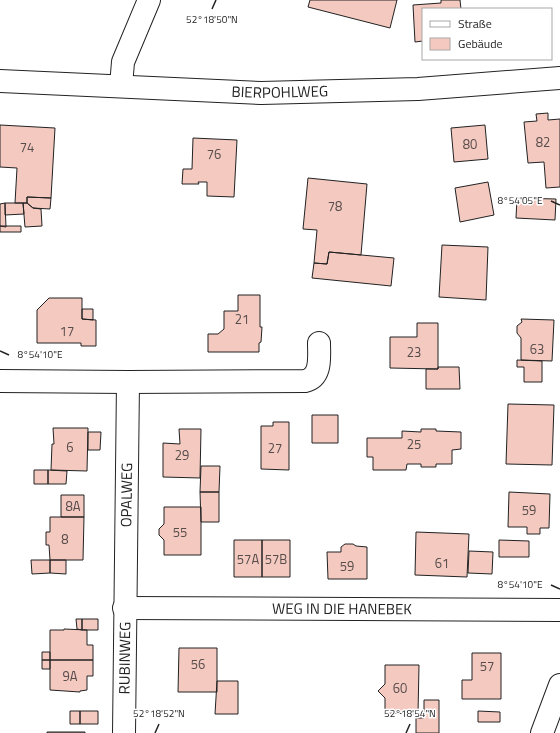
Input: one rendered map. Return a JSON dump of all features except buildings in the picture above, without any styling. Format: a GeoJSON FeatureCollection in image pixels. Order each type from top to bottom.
{"type":"FeatureCollection","features":[{"type":"Feature","properties":{"kind":"street"},"geometry":{"type":"LineString","coordinates":[[121,86],[123,62],[149,0]]}},
{"type":"Feature","properties":{"kind":"street","name":"BIERPOHLWEG"},"geometry":{"type":"LineString","coordinates":[[0,81],[269,93],[418,89],[560,78]]}},
{"type":"Feature","properties":{"kind":"street"},"geometry":{"type":"LineString","coordinates":[[0,381],[305,381],[310,380],[316,374],[319,365],[320,343]]}},
{"type":"Feature","properties":{"kind":"street","name":"OPALWEG"},"geometry":{"type":"LineString","coordinates":[[124,608],[128,382]]}},
{"type":"Feature","properties":{"kind":"street","name":"WEG IN DIE HANEBEK"},"geometry":{"type":"LineString","coordinates":[[124,608],[560,610]]}},
{"type":"Feature","properties":{"kind":"street","name":"RUBINWEG"},"geometry":{"type":"LineString","coordinates":[[124,608],[124,733]]}},
{"type":"Feature","properties":{"kind":"street"},"geometry":{"type":"LineString","coordinates":[[542,733],[560,685]]}}]}
